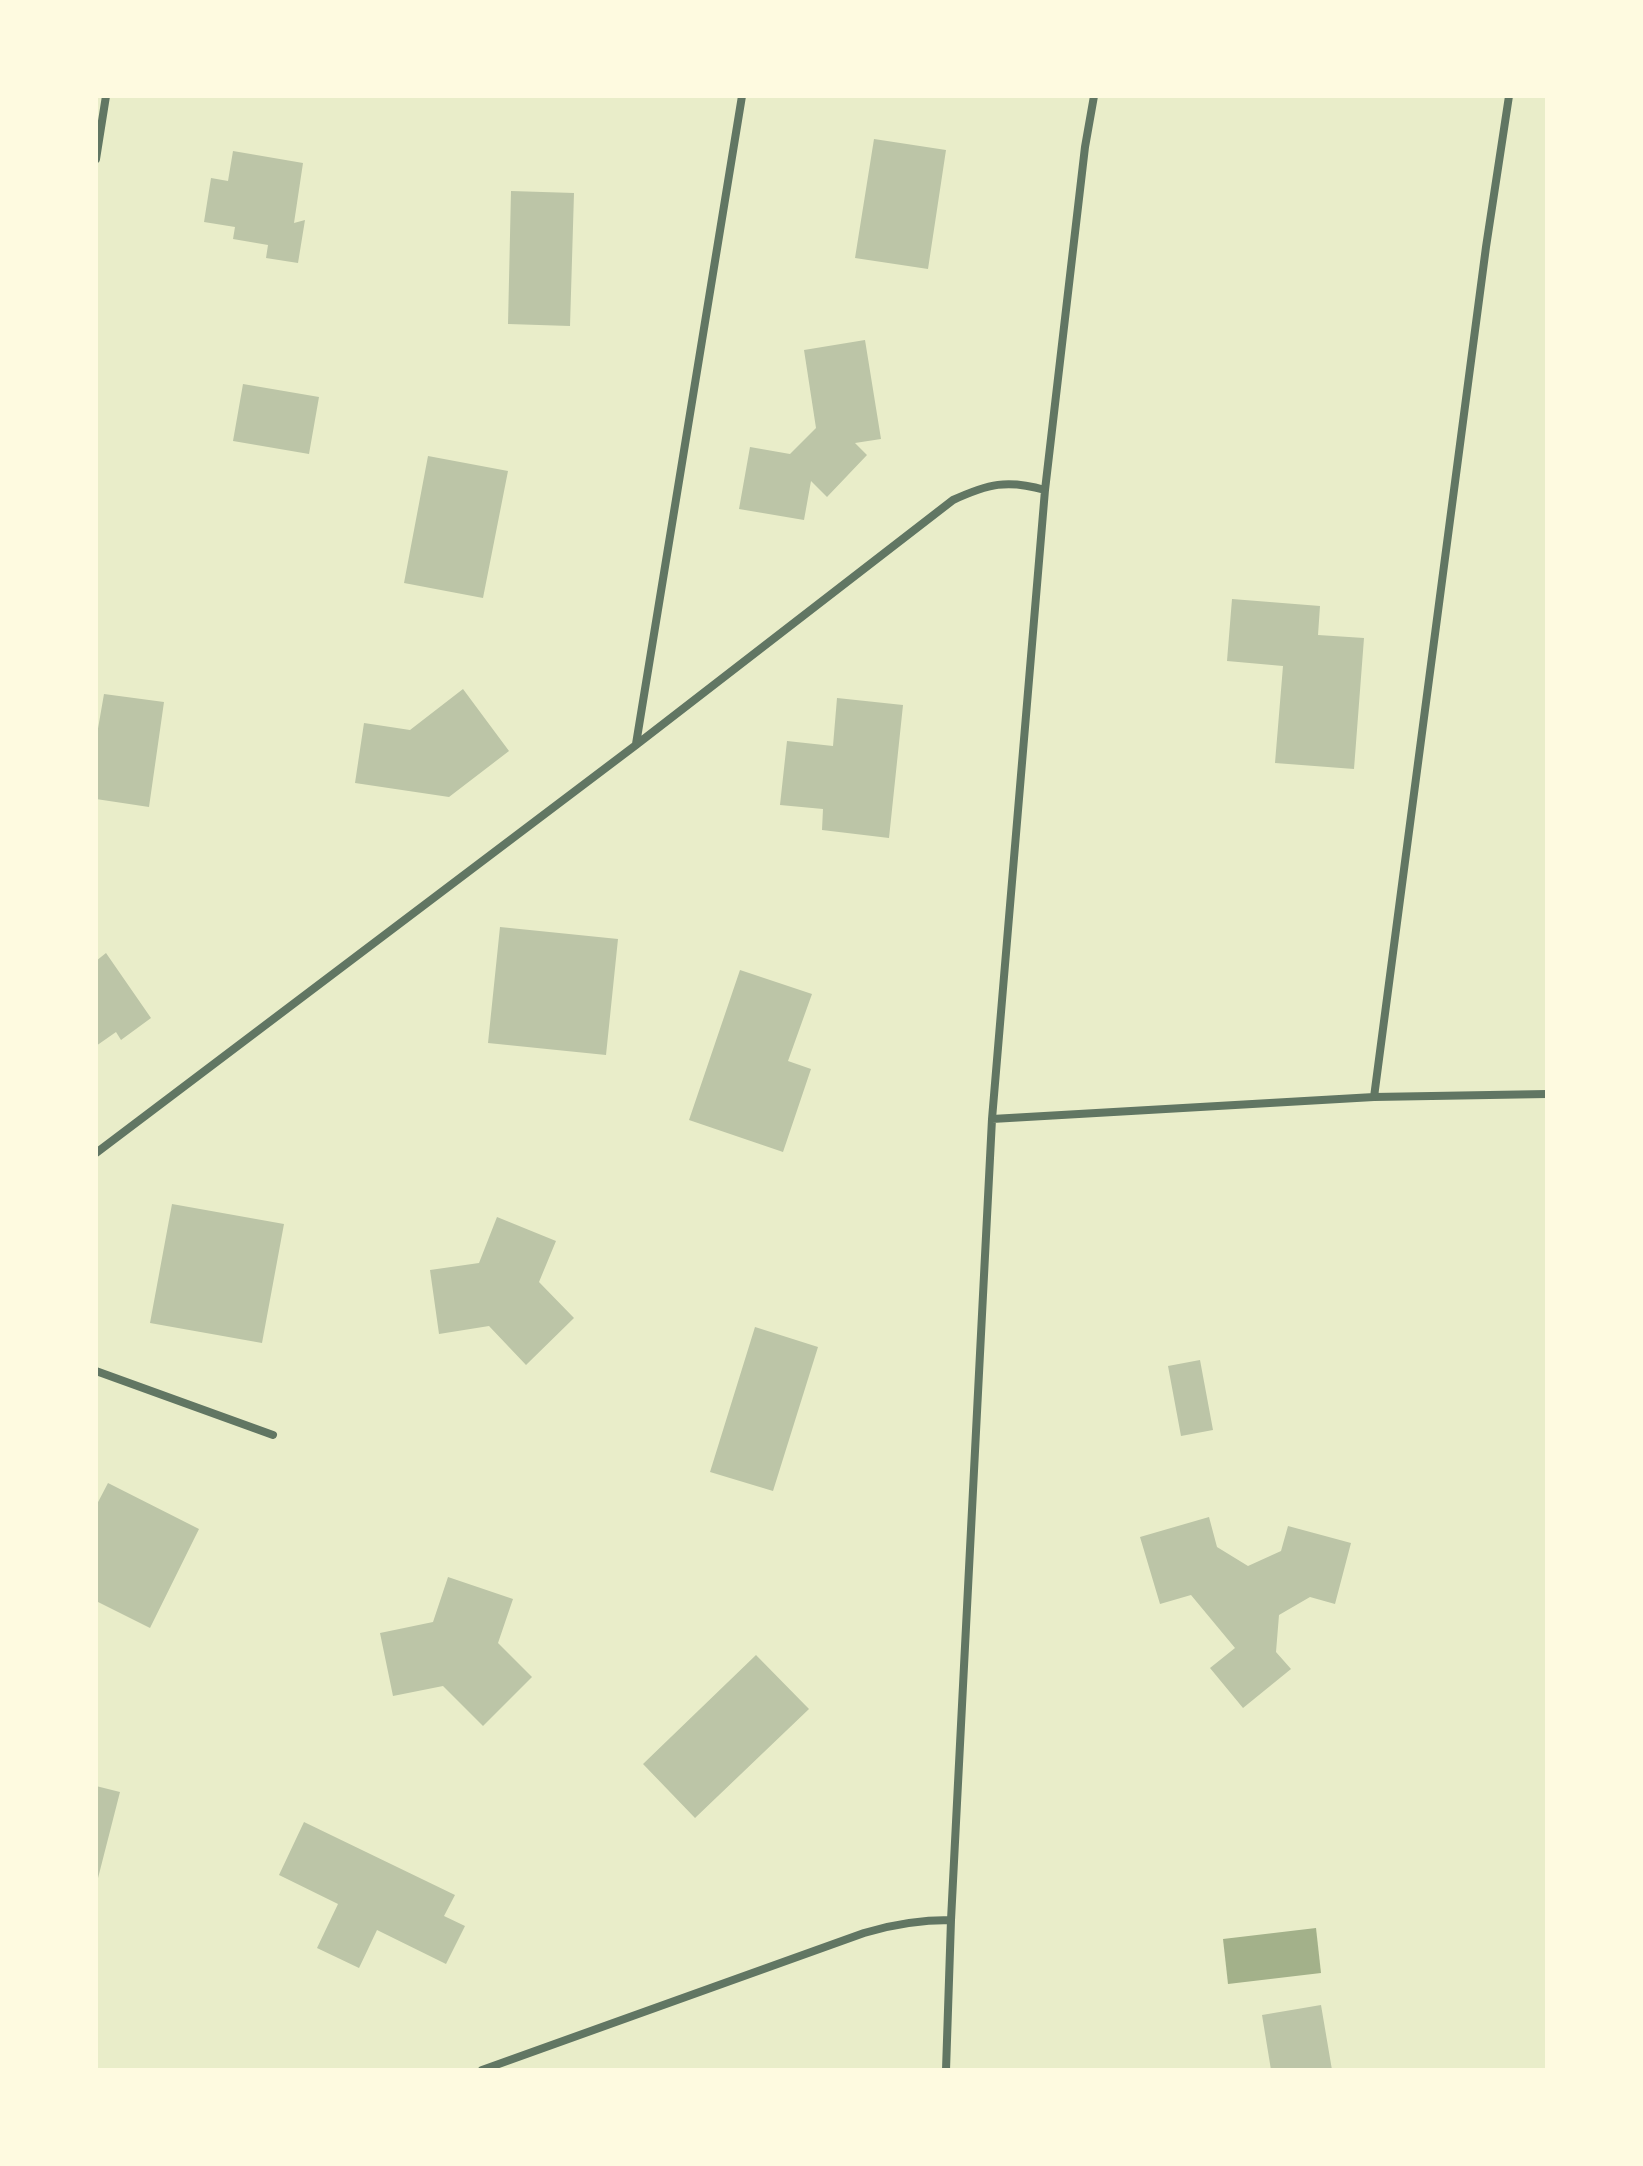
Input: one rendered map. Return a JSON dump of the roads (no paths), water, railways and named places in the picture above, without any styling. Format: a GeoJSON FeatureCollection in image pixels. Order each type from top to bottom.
{"type":"FeatureCollection","features":[{"type":"Feature","properties":{"kind":"street"},"geometry":{"type":"LineString","coordinates":[[96,159],[106,96]]}},
{"type":"Feature","properties":{"kind":"street"},"geometry":{"type":"LineString","coordinates":[[636,745],[742,96]]}},
{"type":"Feature","properties":{"kind":"street"},"geometry":{"type":"LineString","coordinates":[[946,2070],[992,1119],[1045,490],[1085,147],[1094,96]]}},
{"type":"Feature","properties":{"kind":"street"},"geometry":{"type":"LineString","coordinates":[[1374,1097],[1484,262],[1509,96]]}},
{"type":"Feature","properties":{"kind":"street"},"geometry":{"type":"LineString","coordinates":[[96,1153],[636,745],[953,500],[997,484],[1030,485],[1045,490]]}},
{"type":"Feature","properties":{"kind":"street"},"geometry":{"type":"LineString","coordinates":[[992,1119],[1374,1097],[1547,1094]]}},
{"type":"Feature","properties":{"kind":"street"},"geometry":{"type":"LineString","coordinates":[[96,1371],[273,1435]]}},
{"type":"Feature","properties":{"kind":"street"},"geometry":{"type":"LineString","coordinates":[[482,2070],[864,1933],[907,1922],[951,1920]]}}]}
